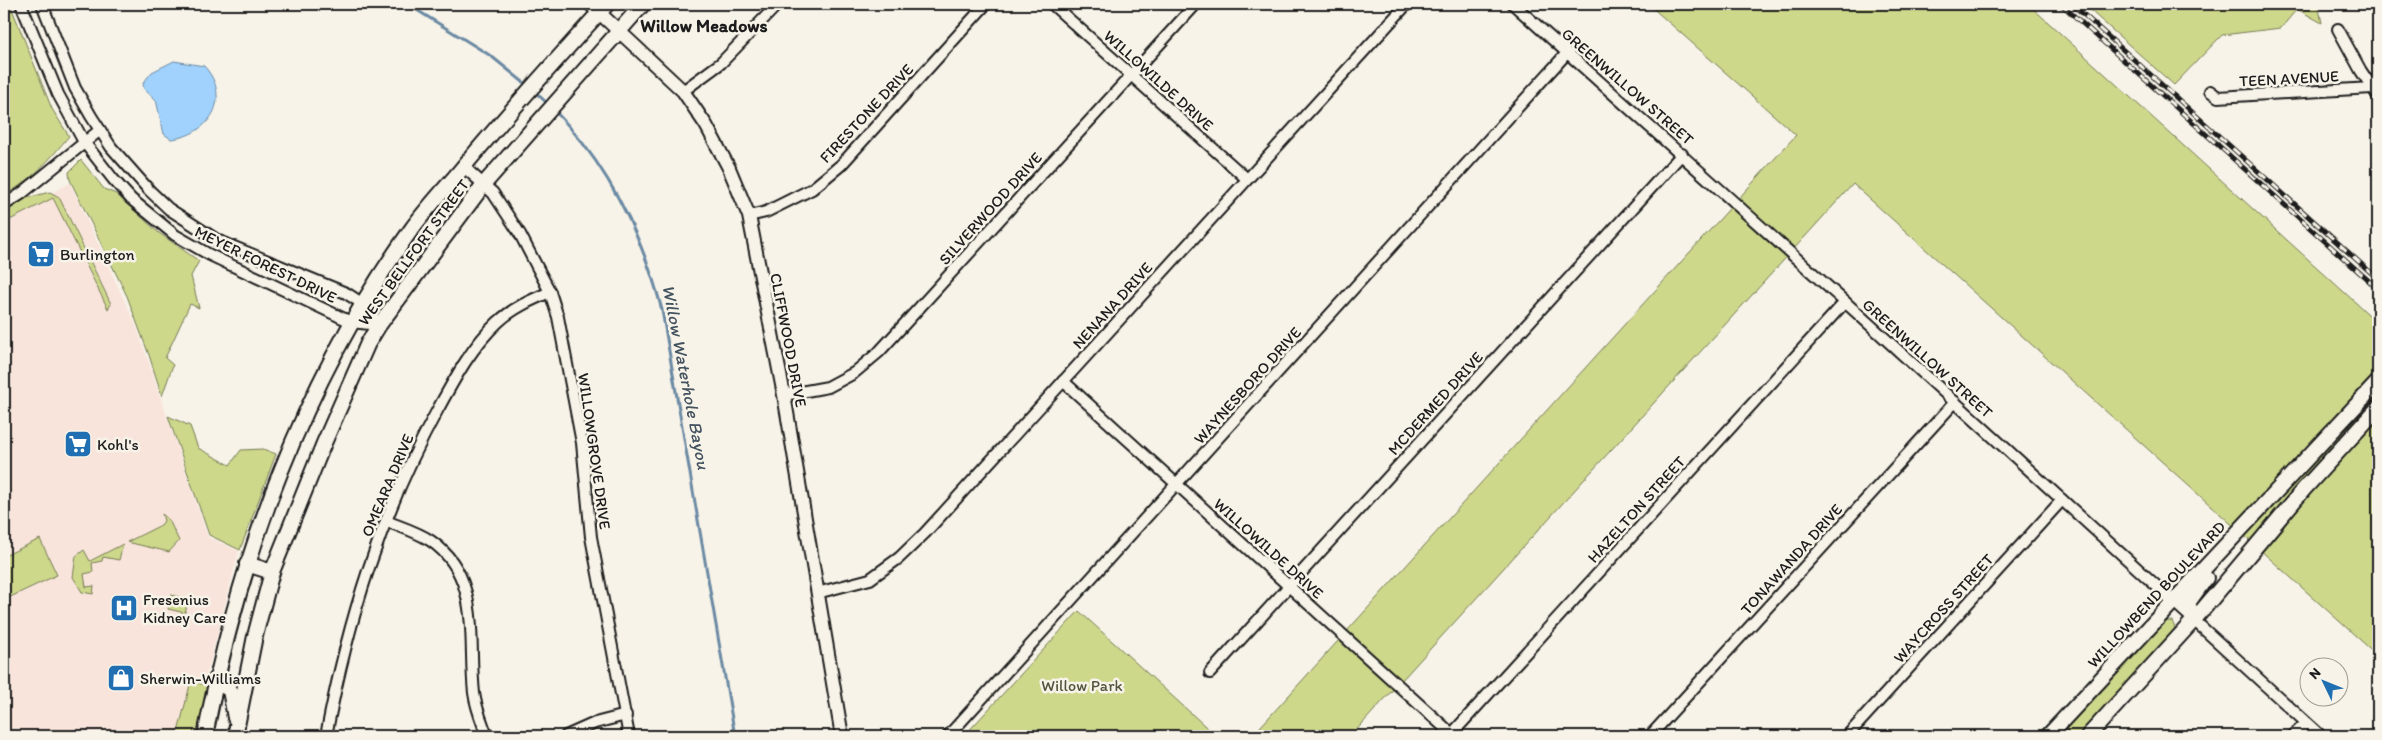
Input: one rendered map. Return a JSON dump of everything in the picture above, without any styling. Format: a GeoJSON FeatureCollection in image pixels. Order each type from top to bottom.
{"type":"FeatureCollection","features":[{"type":"Feature","properties":{"kind":"main road","name":"WEST BELLFORT STREET"},"geometry":{"type":"LineString","coordinates":[[235,736],[255,636],[272,572],[324,443],[368,343],[379,325],[484,184],[643,4]]}},
{"type":"Feature","properties":{"kind":"main road","name":"WEST BELLFORT STREET"},"geometry":{"type":"LineString","coordinates":[[205,736],[215,682],[247,564],[295,437],[352,322],[411,229],[553,64],[599,6]]}},
{"type":"Feature","properties":{"kind":"main road","name":"WILLOWBEND BOULEVARD"},"geometry":{"type":"LineString","coordinates":[[2048,736],[2378,382]]}},
{"type":"Feature","properties":{"kind":"main road"},"geometry":{"type":"LineString","coordinates":[[2088,736],[2194,620],[2304,489],[2378,408]]}},
{"type":"Feature","properties":{"kind":"main road"},"geometry":{"type":"LineString","coordinates":[[2291,477],[2304,489]]}},
{"type":"Feature","properties":{"kind":"main road"},"geometry":{"type":"LineString","coordinates":[[2194,620],[2189,602],[2217,564],[2228,543]]}},
{"type":"Feature","properties":{"kind":"main road"},"geometry":{"type":"LineString","coordinates":[[247,564],[272,572]]}},
{"type":"Feature","properties":{"kind":"main road"},"geometry":{"type":"LineString","coordinates":[[215,682],[230,690],[234,707],[235,736]]}},
{"type":"Feature","properties":{"kind":"street","name":"MEYER FOREST DRIVE"},"geometry":{"type":"LineString","coordinates":[[21,4],[58,94],[84,142],[131,199],[175,235],[210,255],[352,322],[379,325]]}},
{"type":"Feature","properties":{"kind":"street","name":"MEYER FOREST DRIVE"},"geometry":{"type":"LineString","coordinates":[[42,4],[75,88],[100,130],[123,162],[156,197],[170,210],[217,240],[346,293],[363,304],[379,325]]}},
{"type":"Feature","properties":{"kind":"street"},"geometry":{"type":"LineString","coordinates":[[684,91],[721,63],[778,4]]}},
{"type":"Feature","properties":{"kind":"street","name":"FIRESTONE DRIVE"},"geometry":{"type":"LineString","coordinates":[[749,216],[766,212],[812,189],[841,165],[986,4]]}},
{"type":"Feature","properties":{"kind":"street","name":"WILLOWILDE DRIVE"},"geometry":{"type":"LineString","coordinates":[[1052,4],[1247,179]]}},
{"type":"Feature","properties":{"kind":"street","name":"SILVERWOOD DRIVE"},"geometry":{"type":"LineString","coordinates":[[784,395],[828,387],[854,373],[879,352],[1196,4]]}},
{"type":"Feature","properties":{"kind":"street","name":"NENANA DRIVE"},"geometry":{"type":"LineString","coordinates":[[817,593],[870,579],[899,558],[925,533],[1407,4]]}},
{"type":"Feature","properties":{"kind":"street","name":"GREENWILLOW STREET"},"geometry":{"type":"LineString","coordinates":[[1513,4],[1682,154],[2321,736]]}},
{"type":"Feature","properties":{"kind":"street","name":"CLIFFWOOD DRIVE"},"geometry":{"type":"LineString","coordinates":[[599,6],[684,91],[706,125],[729,168],[749,216],[784,395],[842,736]]}},
{"type":"Feature","properties":{"kind":"street"},"geometry":{"type":"LineString","coordinates":[[2338,29],[2375,92]]}},
{"type":"Feature","properties":{"kind":"street"},"geometry":{"type":"LineString","coordinates":[[39,48],[56,42]]}},
{"type":"Feature","properties":{"kind":"street","name":"WAYNESBORO DRIVE"},"geometry":{"type":"LineString","coordinates":[[948,736],[1568,54]]}},
{"type":"Feature","properties":{"kind":"street","name":"TEEN AVENUE"},"geometry":{"type":"LineString","coordinates":[[2210,91],[2218,97],[2375,92]]}},
{"type":"Feature","properties":{"kind":"street"},"geometry":{"type":"LineString","coordinates":[[4,206],[100,130]]}},
{"type":"Feature","properties":{"kind":"street","name":"MCDERMED DRIVE"},"geometry":{"type":"LineString","coordinates":[[1210,672],[1682,154]]}},
{"type":"Feature","properties":{"kind":"street","name":"WILLOWGROVE DRIVE"},"geometry":{"type":"LineString","coordinates":[[464,166],[493,193],[520,234],[550,292],[569,368],[582,443],[591,537],[629,736]]}},
{"type":"Feature","properties":{"kind":"street"},"geometry":{"type":"LineString","coordinates":[[210,255],[217,240]]}},
{"type":"Feature","properties":{"kind":"street","name":"OMEARA DRIVE"},"geometry":{"type":"LineString","coordinates":[[326,736],[346,639],[386,522],[419,444],[471,354],[497,322],[510,311],[527,301],[550,292]]}},
{"type":"Feature","properties":{"kind":"street","name":"HAZELTON STREET"},"geometry":{"type":"LineString","coordinates":[[1452,736],[1845,302]]}},
{"type":"Feature","properties":{"kind":"street","name":"WILLOWILDE DRIVE"},"geometry":{"type":"LineString","coordinates":[[1063,381],[1452,736]]}},
{"type":"Feature","properties":{"kind":"street","name":"TONAWANDA DRIVE"},"geometry":{"type":"LineString","coordinates":[[1650,736],[1955,402]]}},
{"type":"Feature","properties":{"kind":"street","name":"WAYCROSS STREET"},"geometry":{"type":"LineString","coordinates":[[1847,736],[2062,500]]}},
{"type":"Feature","properties":{"kind":"street"},"geometry":{"type":"LineString","coordinates":[[386,522],[430,541],[444,552],[465,584],[469,601],[474,692],[477,709],[488,736]]}},
{"type":"Feature","properties":{"kind":"street"},"geometry":{"type":"LineString","coordinates":[[566,736],[595,723],[626,715]]}},
{"type":"Feature","properties":{"kind":"street"},"geometry":{"type":"LineString","coordinates":[[2293,736],[2306,723]]}},
{"type":"Feature","properties":{"kind":"shaded area"},"geometry":{"type":"Polygon","coordinates":[[[70,183],[136,325],[208,537],[239,551],[204,685],[196,736],[4,736],[4,218],[70,183]]]}},
{"type":"Feature","properties":{"kind":"green space"},"geometry":{"type":"Polygon","coordinates":[[[4,4],[10,4],[52,109],[69,136],[31,177],[4,195],[4,4]]]}},
{"type":"Feature","properties":{"kind":"green space"},"geometry":{"type":"Polygon","coordinates":[[[1648,4],[2028,4],[2378,323],[2378,656],[1853,184],[1351,736],[1252,736],[1796,135],[1648,4]]]}},
{"type":"Feature","properties":{"kind":"green space"},"geometry":{"type":"Polygon","coordinates":[[[2083,4],[2318,4],[2322,23],[2297,9],[2281,28],[2222,35],[2174,85],[2083,4]]]}},
{"type":"Feature","properties":{"kind":"green space"},"geometry":{"type":"Polygon","coordinates":[[[81,160],[104,189],[116,194],[159,233],[199,261],[191,276],[199,308],[190,304],[165,358],[173,365],[162,396],[127,296],[70,180],[69,172],[81,160]]]}},
{"type":"Feature","properties":{"kind":"green space"},"geometry":{"type":"Polygon","coordinates":[[[50,192],[59,197],[111,304],[108,309],[53,198],[4,223],[4,210],[26,198],[50,192]]]}},
{"type":"Feature","properties":{"kind":"green space"},"geometry":{"type":"Polygon","coordinates":[[[168,416],[190,426],[198,448],[230,465],[241,450],[263,449],[276,454],[240,550],[209,535],[168,416]]]}},
{"type":"Feature","properties":{"kind":"green space"},"geometry":{"type":"Polygon","coordinates":[[[162,514],[169,520],[179,541],[169,552],[127,542],[161,525],[164,521],[162,514]]]}},
{"type":"Feature","properties":{"kind":"green space"},"geometry":{"type":"Polygon","coordinates":[[[40,539],[57,575],[4,600],[4,556],[40,539]]]}},
{"type":"Feature","properties":{"kind":"green space"},"geometry":{"type":"Polygon","coordinates":[[[123,544],[119,560],[103,557],[102,561],[92,563],[93,572],[84,574],[86,587],[94,586],[93,594],[82,592],[73,577],[76,556],[84,550],[90,561],[123,544]]]}},
{"type":"Feature","properties":{"kind":"green space"},"geometry":{"type":"Polygon","coordinates":[[[171,595],[189,599],[185,613],[168,609],[171,595]]]}},
{"type":"Feature","properties":{"kind":"green space","name":"Willow Park"},"geometry":{"type":"Polygon","coordinates":[[[1079,611],[1216,736],[964,736],[1079,611]]]}},
{"type":"Feature","properties":{"kind":"green space"},"geometry":{"type":"Polygon","coordinates":[[[2172,621],[2175,628],[2164,644],[2081,736],[2058,736],[2059,731],[2161,622],[2172,621]]]}},
{"type":"Feature","properties":{"kind":"green space"},"geometry":{"type":"Polygon","coordinates":[[[184,680],[206,685],[209,691],[201,736],[177,736],[190,685],[183,683],[184,680]]]}},
{"type":"Feature","properties":{"kind":"water"},"geometry":{"type":"Polygon","coordinates":[[[174,61],[204,66],[213,78],[217,90],[217,102],[213,113],[206,123],[185,136],[171,139],[164,134],[156,100],[144,89],[143,83],[152,72],[174,61]]]}},
{"type":"Feature","properties":{"kind":"waterway","name":"Willow Waterhole Bayou"},"geometry":{"type":"LineString","coordinates":[[407,4],[491,56],[528,86]]}},
{"type":"Feature","properties":{"kind":"waterway","name":"Willow Waterhole Bayou"},"geometry":{"type":"LineString","coordinates":[[533,90],[548,104]]}},
{"type":"Feature","properties":{"kind":"waterway","name":"Willow Waterhole Bayou"},"geometry":{"type":"LineString","coordinates":[[555,111],[592,155],[621,203],[634,229],[654,282],[662,310],[735,736]]}},
{"type":"Feature","properties":{"kind":"railway"},"geometry":{"type":"LineString","coordinates":[[2061,4],[2378,289]]}},
{"type":"Feature","properties":{"kind":"railway"},"geometry":{"type":"LineString","coordinates":[[2072,4],[2378,279]]}},
{"type":"Feature","properties":{"kind":"place","name":"Burlington"},"geometry":{"type":"Point","coordinates":[41,254]}},
{"type":"Feature","properties":{"kind":"place","name":"Kohl's"},"geometry":{"type":"Point","coordinates":[78,444]}},
{"type":"Feature","properties":{"kind":"place","name":"Fresenius Kidney Care"},"geometry":{"type":"Point","coordinates":[124,608]}},
{"type":"Feature","properties":{"kind":"place","name":"Sherwin-Williams"},"geometry":{"type":"Point","coordinates":[121,678]}},
{"type":"Feature","properties":{"kind":"district","name":"Willow Meadows"},"geometry":{"type":"Point","coordinates":[704,26]}}]}
